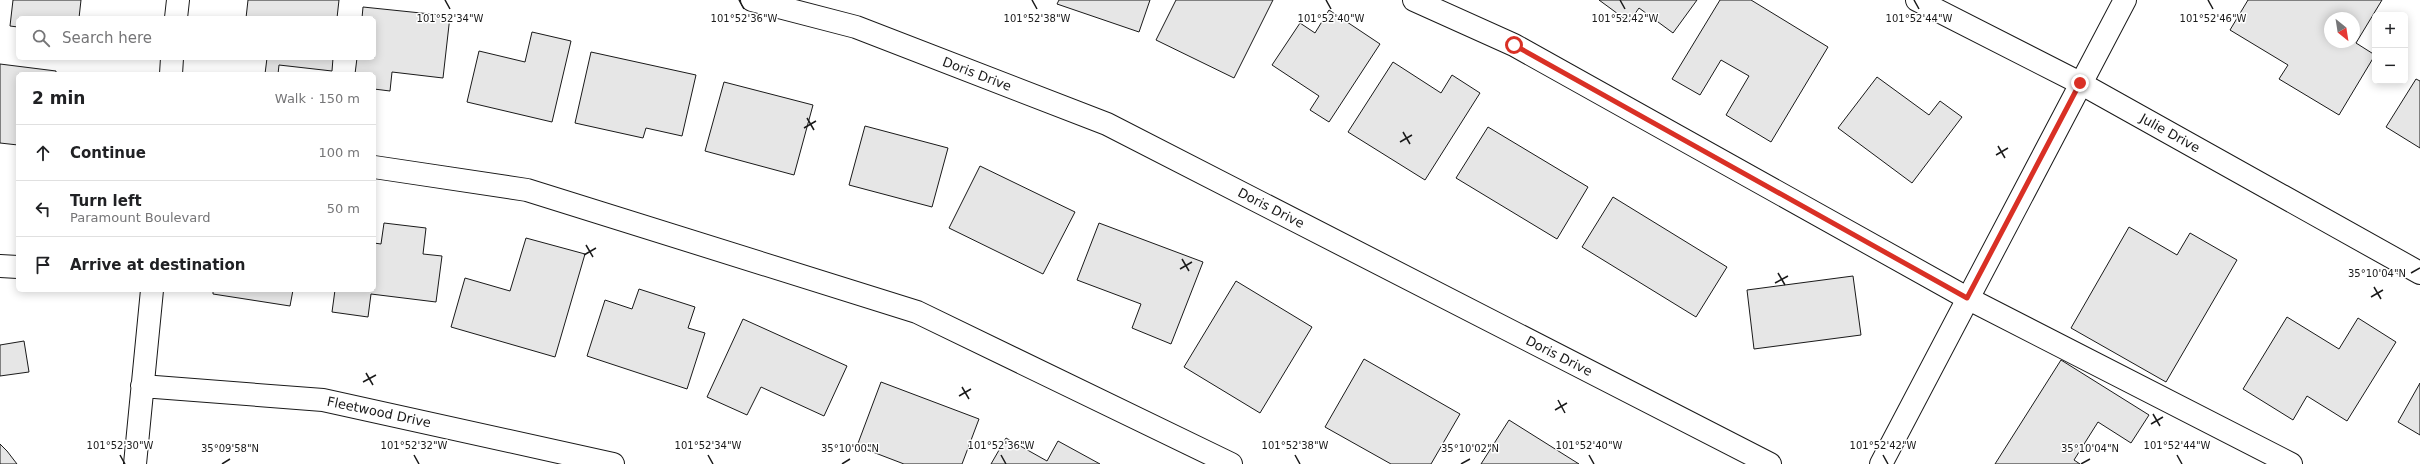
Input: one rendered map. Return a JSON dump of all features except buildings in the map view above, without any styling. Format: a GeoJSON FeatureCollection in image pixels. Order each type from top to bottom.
{"type":"FeatureCollection","features":[{"type":"Feature","properties":{"kind":"street"},"geometry":{"type":"LineString","coordinates":[[176,16],[178,0]]}},
{"type":"Feature","properties":{"kind":"street","name":"Doris Drive"},"geometry":{"type":"LineString","coordinates":[[752,0],[856,27],[1107,124],[1770,464]]}},
{"type":"Feature","properties":{"kind":"street"},"geometry":{"type":"LineString","coordinates":[[1414,0],[1514,45],[1967,298],[2291,464]]}},
{"type":"Feature","properties":{"kind":"street","name":"Julie Drive"},"geometry":{"type":"LineString","coordinates":[[1917,0],[2080,83],[2420,273]]}},
{"type":"Feature","properties":{"kind":"street"},"geometry":{"type":"LineString","coordinates":[[1881,464],[2125,0]]}},
{"type":"Feature","properties":{"kind":"street"},"geometry":{"type":"LineString","coordinates":[[171,72],[172,60]]}},
{"type":"Feature","properties":{"kind":"street"},"geometry":{"type":"LineString","coordinates":[[376,167],[527,190],[917,312],[1231,464]]}},
{"type":"Feature","properties":{"kind":"street"},"geometry":{"type":"LineString","coordinates":[[0,266],[16,267]]}},
{"type":"Feature","properties":{"kind":"street"},"geometry":{"type":"LineString","coordinates":[[135,464],[152,292]]}},
{"type":"Feature","properties":{"kind":"street","name":"Fleetwood Drive"},"geometry":{"type":"LineString","coordinates":[[142,386],[323,400],[613,464]]}},
{"type":"Feature","properties":{"kind":"route"},"geometry":{"type":"LineString","coordinates":[[1514,45],[1967,298],[2080,83]]}}]}
